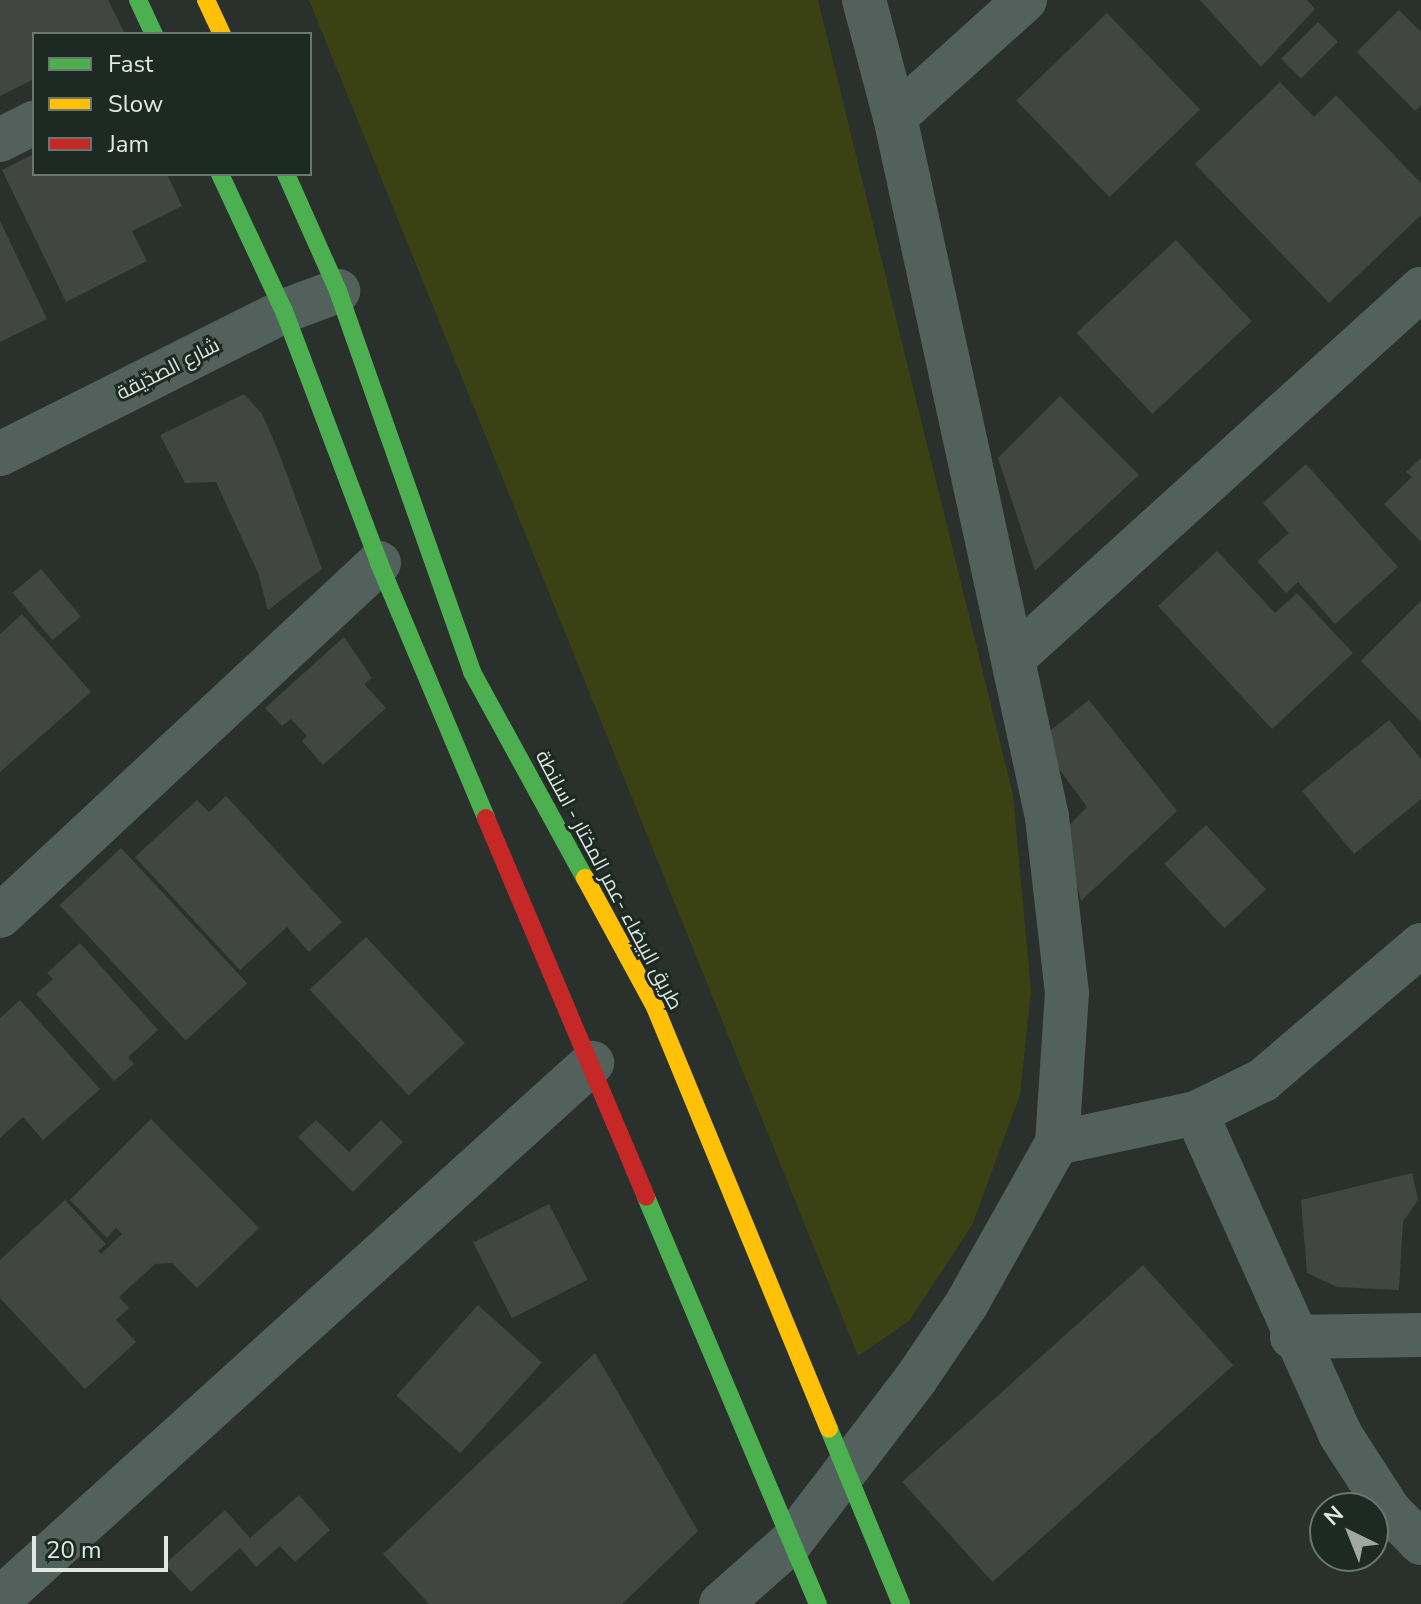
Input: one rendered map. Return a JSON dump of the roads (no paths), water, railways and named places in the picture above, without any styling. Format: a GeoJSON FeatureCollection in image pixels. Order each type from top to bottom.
{"type":"FeatureCollection","features":[{"type":"Feature","properties":{"kind":"main road"},"geometry":{"type":"LineString","coordinates":[[138,0],[153,32]]}},
{"type":"Feature","properties":{"kind":"main road"},"geometry":{"type":"LineString","coordinates":[[206,0],[221,32]]}},
{"type":"Feature","properties":{"kind":"main road"},"geometry":{"type":"LineString","coordinates":[[221,176],[284,311],[379,563],[818,1604]]}},
{"type":"Feature","properties":{"kind":"main road","name":"طريق البيضاء -عمر المختار - اسلنطة"},"geometry":{"type":"LineString","coordinates":[[287,176],[338,291],[472,672],[655,1007],[844,1472],[901,1604]]}},
{"type":"Feature","properties":{"kind":"street"},"geometry":{"type":"LineString","coordinates":[[721,1604],[792,1541],[966,1305],[1057,1143],[1067,993],[1047,817],[1016,656],[895,117],[864,0]]}},
{"type":"Feature","properties":{"kind":"street"},"geometry":{"type":"LineString","coordinates":[[895,117],[1025,0]]}},
{"type":"Feature","properties":{"kind":"street"},"geometry":{"type":"LineString","coordinates":[[0,140],[32,124]]}},
{"type":"Feature","properties":{"kind":"street"},"geometry":{"type":"LineString","coordinates":[[1016,656],[1421,289]]}},
{"type":"Feature","properties":{"kind":"street","name":"شارع الصدّيقة"},"geometry":{"type":"LineString","coordinates":[[0,454],[284,311],[338,291]]}},
{"type":"Feature","properties":{"kind":"street"},"geometry":{"type":"LineString","coordinates":[[0,916],[379,563]]}},
{"type":"Feature","properties":{"kind":"street"},"geometry":{"type":"LineString","coordinates":[[1057,1143],[1196,1113],[1263,1080],[1421,945]]}},
{"type":"Feature","properties":{"kind":"street"},"geometry":{"type":"LineString","coordinates":[[0,1599],[592,1063]]}},
{"type":"Feature","properties":{"kind":"street"},"geometry":{"type":"LineString","coordinates":[[1196,1113],[1292,1337],[1340,1434],[1389,1510],[1421,1543]]}},
{"type":"Feature","properties":{"kind":"street"},"geometry":{"type":"LineString","coordinates":[[1292,1337],[1421,1335]]}}]}
